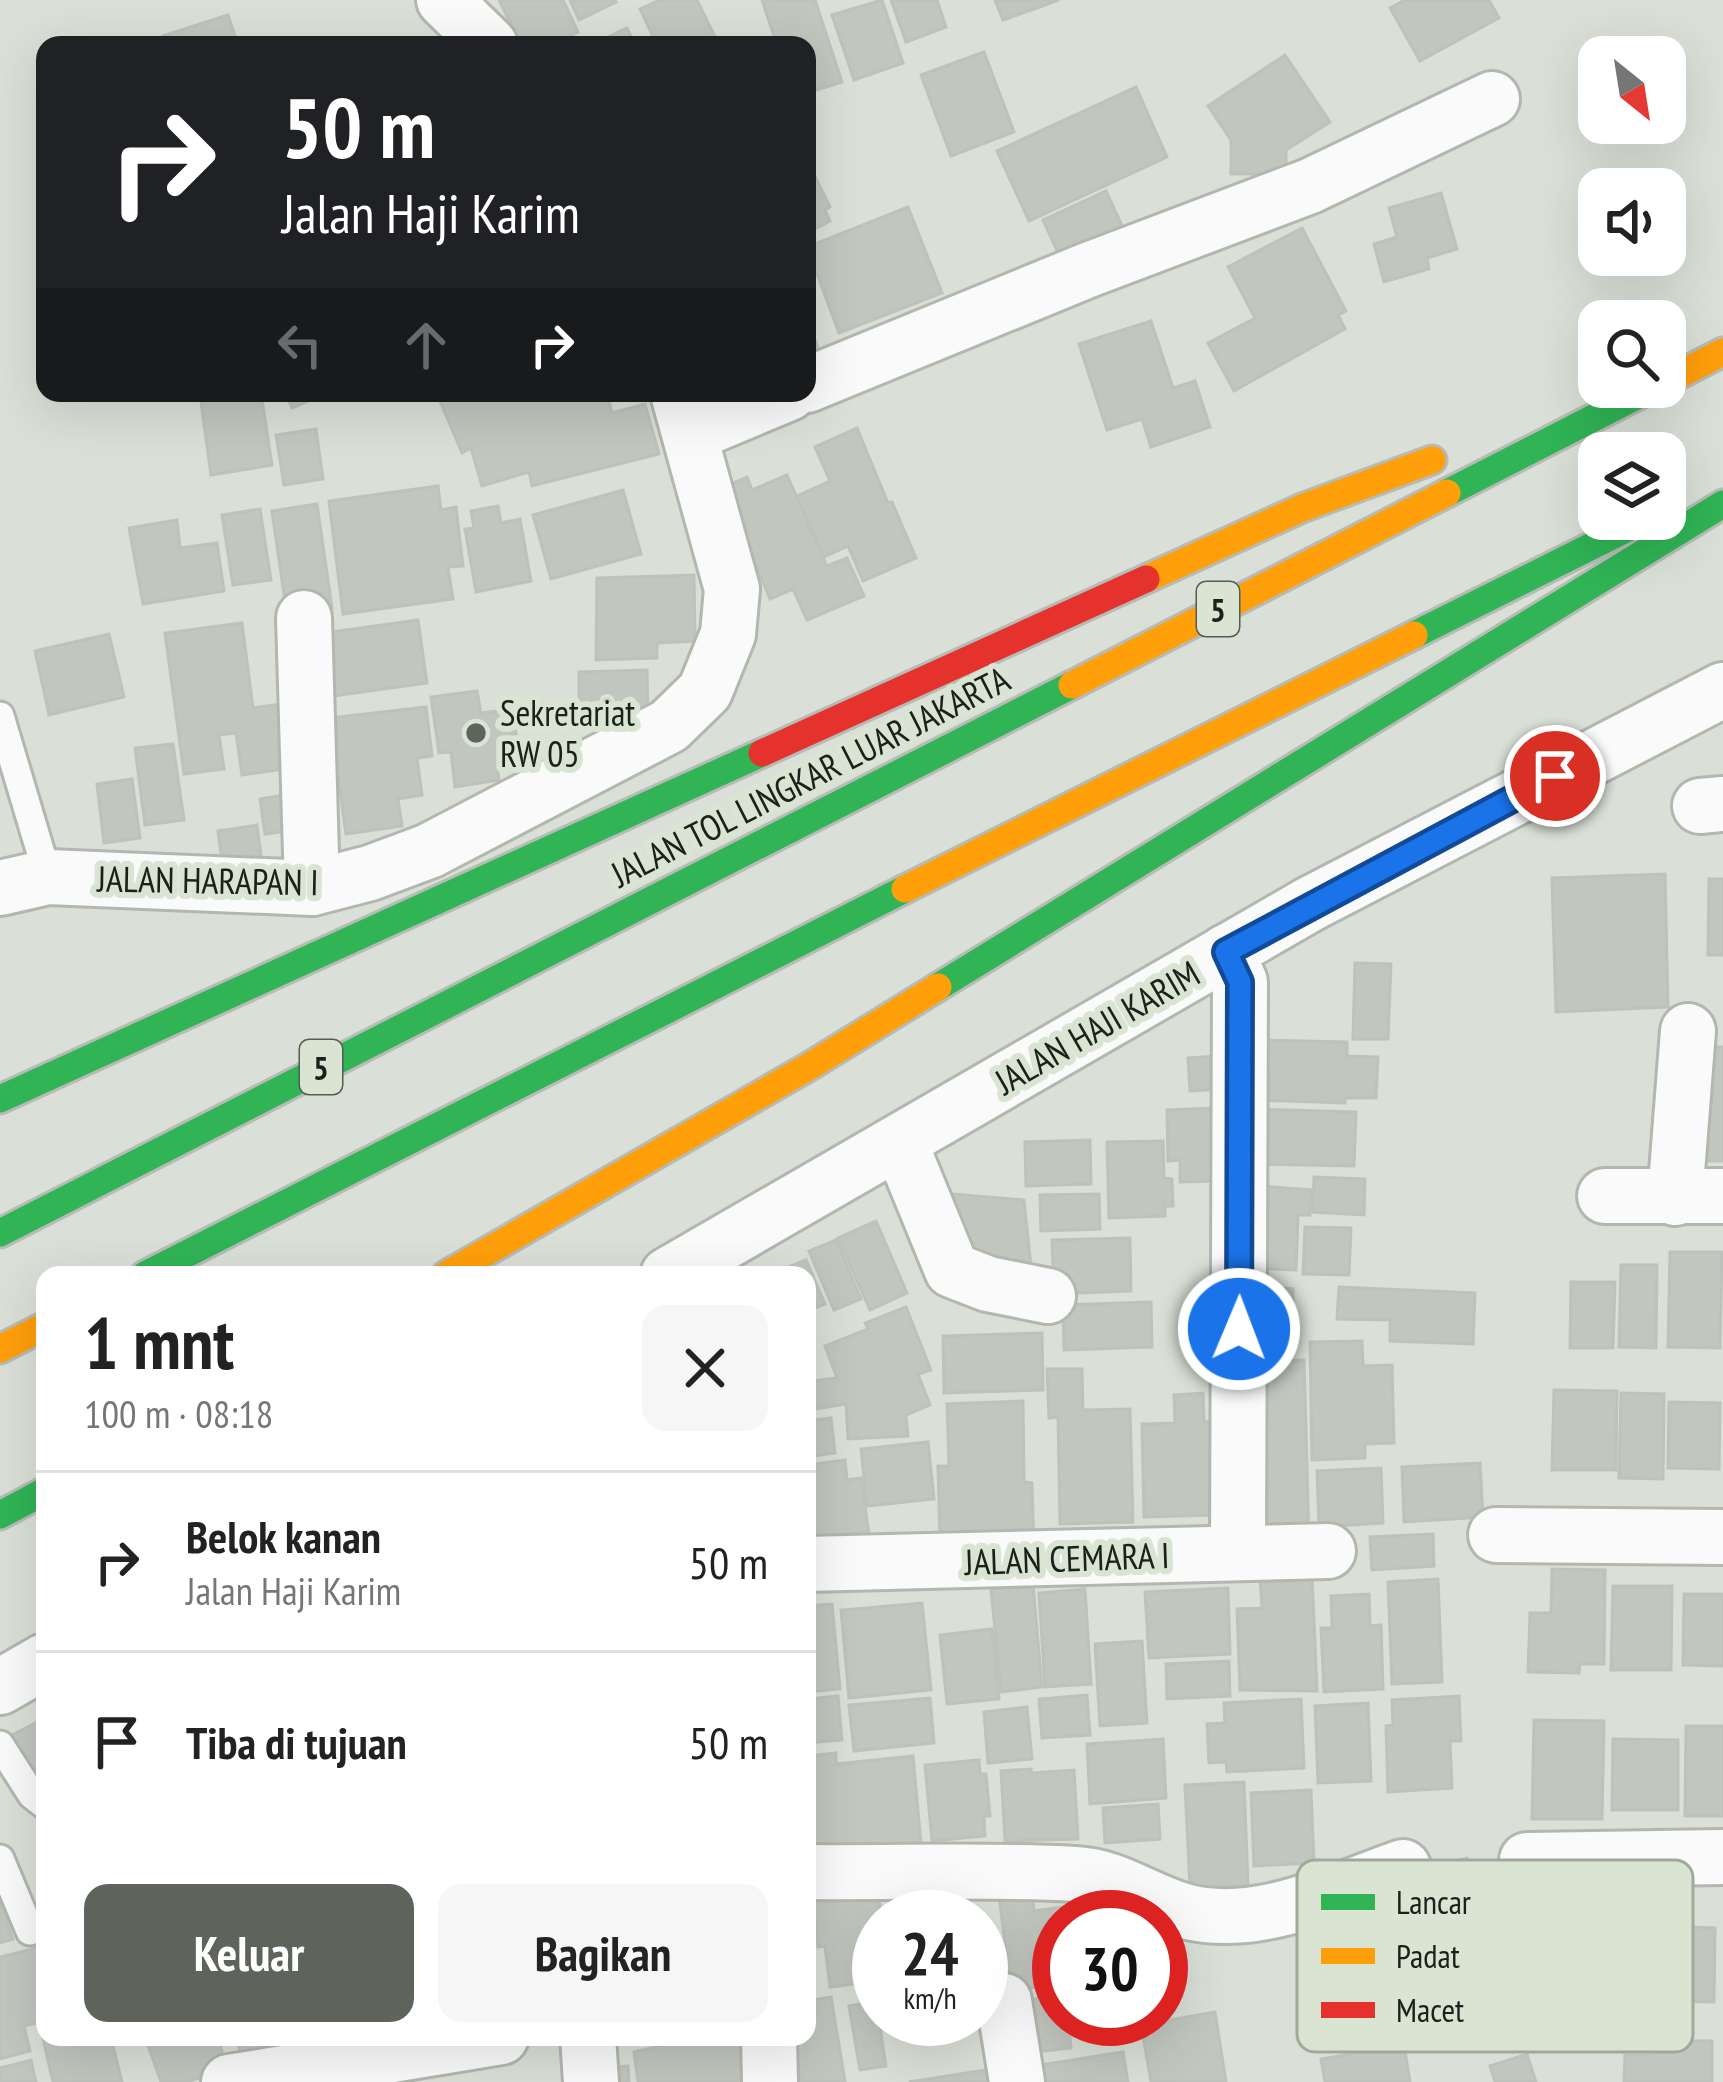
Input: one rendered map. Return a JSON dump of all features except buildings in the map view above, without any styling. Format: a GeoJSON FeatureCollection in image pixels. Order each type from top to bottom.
{"type":"FeatureCollection","features":[{"type":"Feature","properties":{"kind":"highway"},"geometry":{"type":"LineString","coordinates":[[1686,369],[1720,354]]}},
{"type":"Feature","properties":{"kind":"highway"},"geometry":{"type":"LineString","coordinates":[[1499,435],[1578,406]]}},
{"type":"Feature","properties":{"kind":"highway","name":"JALAN TOL LINGKAR LUAR JAKARTA"},"geometry":{"type":"LineString","coordinates":[[0,1232],[1613,408]]}},
{"type":"Feature","properties":{"kind":"highway"},"geometry":{"type":"LineString","coordinates":[[0,1099],[1302,508],[1455,452]]}},
{"type":"Feature","properties":{"kind":"highway"},"geometry":{"type":"LineString","coordinates":[[1686,499],[1723,481]]}},
{"type":"Feature","properties":{"kind":"highway"},"geometry":{"type":"LineString","coordinates":[[462,1266],[810,1066],[1723,504]]}},
{"type":"Feature","properties":{"kind":"highway"},"geometry":{"type":"LineString","coordinates":[[164,1266],[688,997],[1604,540]]}},
{"type":"Feature","properties":{"kind":"highway"},"geometry":{"type":"LineString","coordinates":[[0,1349],[36,1331]]}},
{"type":"Feature","properties":{"kind":"highway"},"geometry":{"type":"LineString","coordinates":[[0,1515],[36,1496]]}},
{"type":"Feature","properties":{"kind":"street"},"geometry":{"type":"LineString","coordinates":[[444,0],[481,36]]}},
{"type":"Feature","properties":{"kind":"street"},"geometry":{"type":"LineString","coordinates":[[816,381],[1310,186],[1492,99]]}},
{"type":"Feature","properties":{"kind":"street"},"geometry":{"type":"LineString","coordinates":[[684,414],[744,402]]}},
{"type":"Feature","properties":{"kind":"street","name":"JALAN HARAPAN I"},"geometry":{"type":"LineString","coordinates":[[24,883],[312,888],[429,851],[669,725],[704,691],[728,634],[732,590],[684,414]]}},
{"type":"Feature","properties":{"kind":"street"},"geometry":{"type":"LineString","coordinates":[[304,618],[312,888]]}},
{"type":"Feature","properties":{"kind":"street","name":"JALAN HAJI KARIM"},"geometry":{"type":"LineString","coordinates":[[697,1266],[1226,952],[1723,690]]}},
{"type":"Feature","properties":{"kind":"street"},"geometry":{"type":"LineString","coordinates":[[1226,952],[1240,982],[1238,1553]]}},
{"type":"Feature","properties":{"kind":"street"},"geometry":{"type":"LineString","coordinates":[[1605,1196],[1699,1197],[1688,1031]]}},
{"type":"Feature","properties":{"kind":"street"},"geometry":{"type":"LineString","coordinates":[[900,1143],[952,1270],[988,1284],[1048,1297]]}},
{"type":"Feature","properties":{"kind":"street"},"geometry":{"type":"LineString","coordinates":[[1496,1535],[1723,1537]]}},
{"type":"Feature","properties":{"kind":"street","name":"JALAN CEMARA I"},"geometry":{"type":"LineString","coordinates":[[816,1564],[1328,1551]]}},
{"type":"Feature","properties":{"kind":"street"},"geometry":{"type":"LineString","coordinates":[[0,1688],[36,1666]]}},
{"type":"Feature","properties":{"kind":"street"},"geometry":{"type":"LineString","coordinates":[[1527,1860],[1723,1857]]}},
{"type":"Feature","properties":{"kind":"street"},"geometry":{"type":"LineString","coordinates":[[816,1872],[1076,1874],[1124,1884],[1186,1911],[1226,1915],[1297,1904]]}},
{"type":"Feature","properties":{"kind":"street"},"geometry":{"type":"LineString","coordinates":[[1008,2026],[1017,2082]]}},
{"type":"Feature","properties":{"kind":"street"},"geometry":{"type":"LineString","coordinates":[[230,2082],[292,2054],[390,2046]]}},
{"type":"Feature","properties":{"kind":"street"},"geometry":{"type":"LineString","coordinates":[[589,2046],[591,2082]]}},
{"type":"Feature","properties":{"kind":"street"},"geometry":{"type":"LineString","coordinates":[[769,2046],[770,2082]]}},
{"type":"Feature","properties":{"kind":"lane"},"geometry":{"type":"LineString","coordinates":[[0,716],[24,883]]}},
{"type":"Feature","properties":{"kind":"lane"},"geometry":{"type":"LineString","coordinates":[[0,1745],[36,1798]]}},
{"type":"Feature","properties":{"kind":"lane"},"geometry":{"type":"LineString","coordinates":[[0,1859],[30,1931]]}},
{"type":"Feature","properties":{"kind":"traffic: fast"},"geometry":{"type":"LineString","coordinates":[[1447,493],[1613,408]]}},
{"type":"Feature","properties":{"kind":"traffic: fast"},"geometry":{"type":"LineString","coordinates":[[938,987],[1723,504]]}},
{"type":"Feature","properties":{"kind":"traffic: fast"},"geometry":{"type":"LineString","coordinates":[[1414,635],[1604,540]]}},
{"type":"Feature","properties":{"kind":"traffic: fast"},"geometry":{"type":"LineString","coordinates":[[0,1233],[1072,685]]}},
{"type":"Feature","properties":{"kind":"traffic: fast"},"geometry":{"type":"LineString","coordinates":[[0,1099],[762,753]]}},
{"type":"Feature","properties":{"kind":"traffic: fast"},"geometry":{"type":"LineString","coordinates":[[163,1266],[905,889]]}},
{"type":"Feature","properties":{"kind":"traffic: fast"},"geometry":{"type":"LineString","coordinates":[[0,1515],[36,1496]]}},
{"type":"Feature","properties":{"kind":"traffic: slow"},"geometry":{"type":"LineString","coordinates":[[1686,371],[1723,352]]}},
{"type":"Feature","properties":{"kind":"traffic: slow"},"geometry":{"type":"LineString","coordinates":[[1146,579],[1302,508],[1432,460]]}},
{"type":"Feature","properties":{"kind":"traffic: slow"},"geometry":{"type":"LineString","coordinates":[[1072,685],[1447,493]]}},
{"type":"Feature","properties":{"kind":"traffic: slow"},"geometry":{"type":"LineString","coordinates":[[905,889],[1414,635]]}},
{"type":"Feature","properties":{"kind":"traffic: slow"},"geometry":{"type":"LineString","coordinates":[[462,1266],[938,987]]}},
{"type":"Feature","properties":{"kind":"traffic: slow"},"geometry":{"type":"LineString","coordinates":[[0,1349],[36,1331]]}},
{"type":"Feature","properties":{"kind":"traffic: jam"},"geometry":{"type":"LineString","coordinates":[[762,753],[1146,579]]}},
{"type":"Feature","properties":{"kind":"place","name":"Sekretariat RW 05"},"geometry":{"type":"Point","coordinates":[476,733]}},
{"type":"Feature","properties":{"kind":"route"},"geometry":{"type":"LineString","coordinates":[[1239,1329],[1240,982],[1226,952],[1555,776]]}}]}
